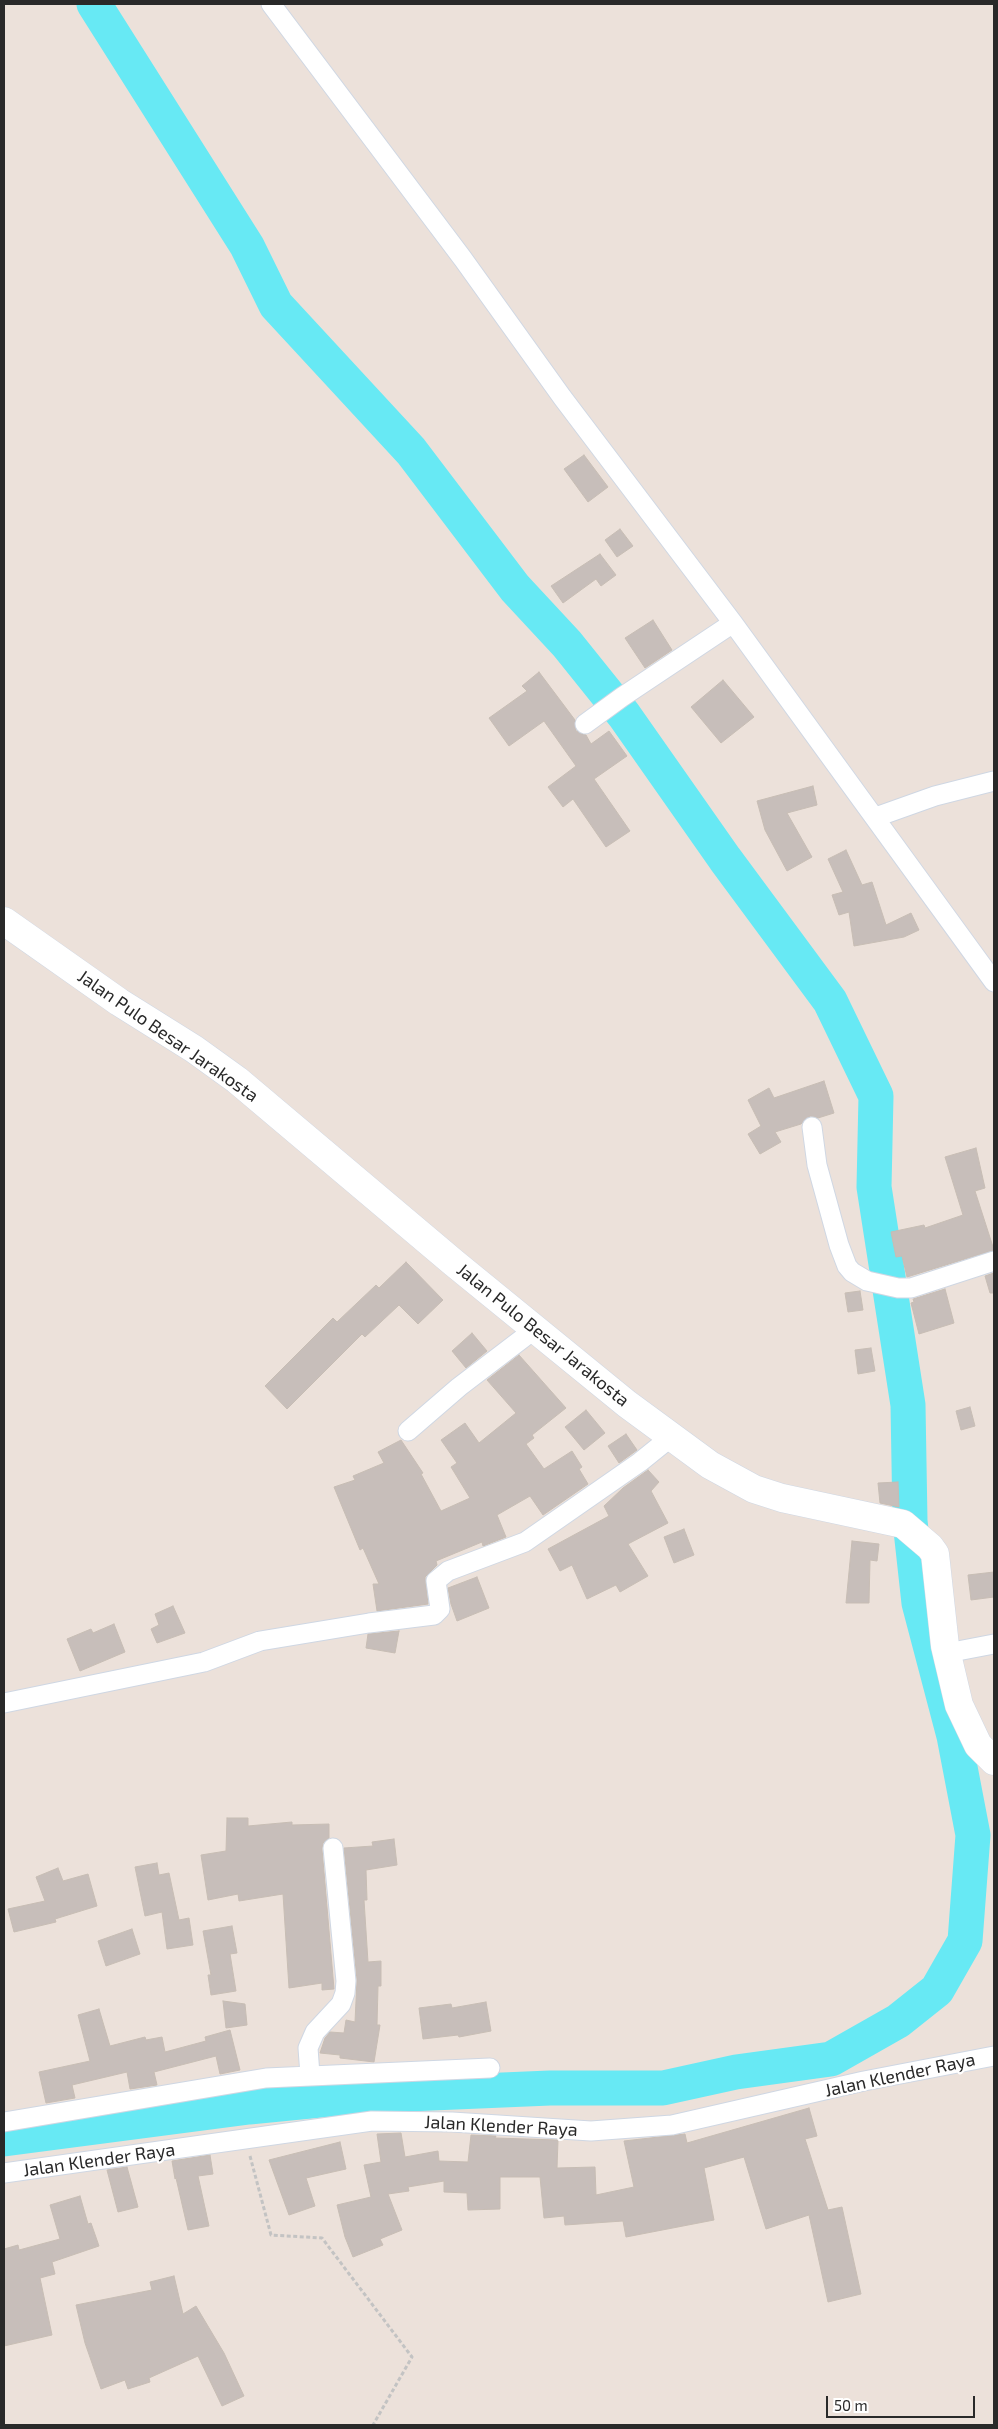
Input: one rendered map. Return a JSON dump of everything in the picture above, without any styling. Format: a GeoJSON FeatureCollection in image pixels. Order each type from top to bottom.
{"type":"FeatureCollection","features":[{"type":"Feature","properties":{"kind":"street"},"geometry":{"type":"LineString","coordinates":[[271,4],[463,260],[562,397],[733,623],[876,817],[994,982]]}},
{"type":"Feature","properties":{"kind":"street"},"geometry":{"type":"LineString","coordinates":[[590,721],[622,697],[733,623]]}},
{"type":"Feature","properties":{"kind":"street"},"geometry":{"type":"LineString","coordinates":[[876,817],[935,796],[994,782]]}},
{"type":"Feature","properties":{"kind":"street","name":"Jalan Pulo Besar Jarakosta"},"geometry":{"type":"LineString","coordinates":[[4,921],[119,1002],[194,1049],[237,1080],[535,1329],[671,1437],[727,1476],[754,1489],[782,1498],[903,1524],[930,1547],[937,1559],[940,1612],[959,1705],[978,1745],[994,1762]]}},
{"type":"Feature","properties":{"kind":"street"},"geometry":{"type":"LineString","coordinates":[[812,1127],[817,1165],[839,1245],[847,1266],[866,1280],[898,1288],[911,1288],[994,1262]]}},
{"type":"Feature","properties":{"kind":"street"},"geometry":{"type":"LineString","coordinates":[[408,1431],[459,1387],[535,1329]]}},
{"type":"Feature","properties":{"kind":"street"},"geometry":{"type":"LineString","coordinates":[[4,1703],[204,1662],[260,1641],[369,1623],[434,1616],[440,1609],[436,1581],[448,1571],[525,1542],[640,1462],[671,1437]]}},
{"type":"Feature","properties":{"kind":"street"},"geometry":{"type":"LineString","coordinates":[[947,1653],[994,1644]]}},
{"type":"Feature","properties":{"kind":"street"},"geometry":{"type":"LineString","coordinates":[[310,2075],[308,2048],[314,2032],[341,2004],[346,1981],[333,1848]]}},
{"type":"Feature","properties":{"kind":"street","name":"Jalan Klender Raya"},"geometry":{"type":"LineString","coordinates":[[4,2173],[372,2121],[452,2122],[591,2131],[652,2127],[714,2117],[864,2081],[994,2056]]}},
{"type":"Feature","properties":{"kind":"street"},"geometry":{"type":"LineString","coordinates":[[4,2122],[228,2083],[310,2075],[490,2068]]}},
{"type":"Feature","properties":{"kind":"path"},"geometry":{"type":"LineString","coordinates":[[245,2140],[272,2235],[322,2238],[412,2357],[372,2425]]}},
{"type":"Feature","properties":{"kind":"building"},"geometry":{"type":"Polygon","coordinates":[[[584,455],[608,487],[588,502],[564,469],[584,455]]]}},
{"type":"Feature","properties":{"kind":"building"},"geometry":{"type":"Polygon","coordinates":[[[620,529],[633,546],[617,557],[605,540],[620,529]]]}},
{"type":"Feature","properties":{"kind":"building"},"geometry":{"type":"Polygon","coordinates":[[[600,554],[616,575],[601,586],[596,579],[563,603],[551,586],[600,554]]]}},
{"type":"Feature","properties":{"kind":"building"},"geometry":{"type":"Polygon","coordinates":[[[653,620],[672,650],[645,668],[625,638],[653,620]]]}},
{"type":"Feature","properties":{"kind":"building"},"geometry":{"type":"Polygon","coordinates":[[[539,672],[575,720],[576,731],[586,735],[591,744],[609,731],[627,756],[594,779],[630,831],[606,847],[573,799],[563,807],[548,787],[576,766],[544,721],[509,746],[489,718],[527,691],[522,686],[539,672]]]}},
{"type":"Feature","properties":{"kind":"building"},"geometry":{"type":"Polygon","coordinates":[[[723,680],[754,717],[721,743],[691,707],[723,680]]]}},
{"type":"Feature","properties":{"kind":"building"},"geometry":{"type":"Polygon","coordinates":[[[813,786],[817,805],[787,813],[812,857],[787,871],[765,830],[757,801],[813,786]]]}},
{"type":"Feature","properties":{"kind":"building"},"geometry":{"type":"Polygon","coordinates":[[[846,850],[862,885],[872,882],[886,925],[911,913],[919,930],[904,937],[854,946],[849,912],[839,915],[832,895],[843,892],[828,859],[846,850]]]}},
{"type":"Feature","properties":{"kind":"building"},"geometry":{"type":"Polygon","coordinates":[[[824,1081],[834,1113],[818,1118],[810,1116],[801,1124],[775,1132],[781,1142],[760,1154],[748,1134],[761,1126],[748,1100],[769,1088],[774,1098],[824,1081]]]}},
{"type":"Feature","properties":{"kind":"building"},"geometry":{"type":"Polygon","coordinates":[[[976,1148],[985,1188],[975,1191],[994,1250],[907,1277],[902,1256],[896,1257],[891,1232],[924,1225],[925,1228],[963,1215],[945,1157],[976,1148]]]}},
{"type":"Feature","properties":{"kind":"building"},"geometry":{"type":"Polygon","coordinates":[[[406,1262],[443,1300],[418,1324],[399,1305],[365,1337],[362,1334],[287,1409],[265,1386],[333,1318],[337,1322],[376,1285],[379,1288],[406,1262]]]}},
{"type":"Feature","properties":{"kind":"building"},"geometry":{"type":"Polygon","coordinates":[[[994,1273],[994,1293],[990,1293],[985,1276],[994,1273]]]}},
{"type":"Feature","properties":{"kind":"building"},"geometry":{"type":"Polygon","coordinates":[[[945,1289],[954,1323],[919,1334],[911,1303],[914,1302],[913,1299],[945,1289]]]}},
{"type":"Feature","properties":{"kind":"building"},"geometry":{"type":"Polygon","coordinates":[[[860,1291],[863,1310],[848,1312],[845,1293],[860,1291]]]}},
{"type":"Feature","properties":{"kind":"building"},"geometry":{"type":"Polygon","coordinates":[[[472,1333],[487,1351],[466,1368],[452,1351],[472,1333]]]}},
{"type":"Feature","properties":{"kind":"building"},"geometry":{"type":"Polygon","coordinates":[[[871,1348],[875,1371],[858,1374],[855,1350],[871,1348]]]}},
{"type":"Feature","properties":{"kind":"building"},"geometry":{"type":"Polygon","coordinates":[[[519,1355],[566,1408],[532,1435],[534,1438],[526,1444],[544,1469],[572,1451],[582,1467],[579,1469],[588,1484],[543,1515],[530,1496],[497,1515],[506,1537],[483,1546],[482,1542],[436,1561],[437,1565],[425,1577],[428,1604],[377,1611],[373,1584],[379,1584],[363,1548],[360,1550],[334,1487],[355,1480],[353,1476],[384,1463],[378,1452],[401,1440],[423,1473],[421,1474],[441,1511],[470,1498],[451,1467],[457,1463],[441,1440],[465,1423],[479,1443],[516,1413],[487,1380],[519,1355]]]}},
{"type":"Feature","properties":{"kind":"building"},"geometry":{"type":"Polygon","coordinates":[[[970,1407],[975,1426],[961,1430],[956,1411],[970,1407]]]}},
{"type":"Feature","properties":{"kind":"building"},"geometry":{"type":"Polygon","coordinates":[[[586,1410],[605,1433],[584,1450],[565,1427],[586,1410]]]}},
{"type":"Feature","properties":{"kind":"building"},"geometry":{"type":"Polygon","coordinates":[[[626,1434],[637,1450],[619,1463],[608,1446],[626,1434]]]}},
{"type":"Feature","properties":{"kind":"building"},"geometry":{"type":"Polygon","coordinates":[[[648,1470],[659,1482],[651,1491],[668,1523],[628,1544],[648,1576],[620,1592],[616,1585],[587,1599],[572,1565],[560,1571],[548,1549],[609,1516],[604,1506],[623,1488],[648,1470]]]}},
{"type":"Feature","properties":{"kind":"building"},"geometry":{"type":"Polygon","coordinates":[[[898,1482],[899,1507],[880,1503],[878,1483],[898,1482]]]}},
{"type":"Feature","properties":{"kind":"building"},"geometry":{"type":"Polygon","coordinates":[[[684,1529],[694,1555],[674,1563],[664,1537],[684,1529]]]}},
{"type":"Feature","properties":{"kind":"building"},"geometry":{"type":"Polygon","coordinates":[[[852,1541],[879,1544],[877,1561],[870,1560],[869,1603],[846,1603],[852,1541]]]}},
{"type":"Feature","properties":{"kind":"building"},"geometry":{"type":"Polygon","coordinates":[[[994,1572],[994,1597],[971,1600],[968,1575],[994,1572]]]}},
{"type":"Feature","properties":{"kind":"building"},"geometry":{"type":"Polygon","coordinates":[[[477,1577],[489,1608],[457,1621],[448,1588],[477,1577]]]}},
{"type":"Feature","properties":{"kind":"building"},"geometry":{"type":"Polygon","coordinates":[[[173,1606],[185,1633],[157,1643],[151,1629],[159,1625],[155,1614],[173,1606]]]}},
{"type":"Feature","properties":{"kind":"building"},"geometry":{"type":"Polygon","coordinates":[[[114,1624],[125,1652],[80,1671],[67,1639],[91,1629],[93,1633],[114,1624]]]}},
{"type":"Feature","properties":{"kind":"building"},"geometry":{"type":"Polygon","coordinates":[[[399,1631],[395,1653],[366,1648],[368,1634],[399,1631]]]}},
{"type":"Feature","properties":{"kind":"building"},"geometry":{"type":"Polygon","coordinates":[[[227,1818],[248,1818],[248,1826],[292,1822],[292,1825],[329,1824],[329,1838],[323,1843],[322,1849],[334,1989],[322,1990],[322,1983],[289,1988],[283,1894],[239,1901],[238,1894],[208,1900],[201,1855],[226,1851],[227,1818]]]}},
{"type":"Feature","properties":{"kind":"building"},"geometry":{"type":"Polygon","coordinates":[[[394,1839],[397,1865],[366,1870],[367,1900],[364,1900],[368,1962],[381,1961],[381,1986],[378,1986],[377,2025],[380,2025],[374,2062],[340,2058],[340,2055],[320,2053],[325,2038],[330,2032],[344,2033],[346,2020],[355,2022],[357,1980],[344,1848],[373,1846],[372,1842],[394,1839]]]}},
{"type":"Feature","properties":{"kind":"building"},"geometry":{"type":"Polygon","coordinates":[[[157,1863],[159,1875],[169,1873],[179,1920],[189,1918],[193,1945],[167,1949],[162,1912],[145,1916],[135,1867],[157,1863]]]}},
{"type":"Feature","properties":{"kind":"building"},"geometry":{"type":"Polygon","coordinates":[[[58,1868],[63,1881],[88,1874],[97,1906],[55,1919],[56,1922],[14,1932],[8,1909],[45,1901],[36,1877],[58,1868]]]}},
{"type":"Feature","properties":{"kind":"building"},"geometry":{"type":"Polygon","coordinates":[[[232,1926],[237,1953],[230,1954],[236,1991],[211,1995],[208,1975],[211,1975],[203,1931],[232,1926]]]}},
{"type":"Feature","properties":{"kind":"building"},"geometry":{"type":"Polygon","coordinates":[[[132,1929],[140,1954],[106,1966],[98,1941],[132,1929]]]}},
{"type":"Feature","properties":{"kind":"building"},"geometry":{"type":"Polygon","coordinates":[[[223,2001],[245,2004],[247,2025],[226,2028],[223,2001]]]}},
{"type":"Feature","properties":{"kind":"building"},"geometry":{"type":"Polygon","coordinates":[[[486,2002],[491,2031],[459,2037],[458,2035],[423,2039],[419,2008],[451,2004],[452,2008],[486,2002]]]}},
{"type":"Feature","properties":{"kind":"building"},"geometry":{"type":"Polygon","coordinates":[[[99,2009],[110,2046],[145,2037],[146,2040],[162,2037],[165,2052],[206,2041],[205,2037],[230,2030],[240,2070],[220,2074],[216,2056],[154,2072],[157,2085],[130,2089],[127,2072],[72,2085],[75,2098],[46,2103],[39,2072],[90,2061],[78,2015],[99,2009]]]}},
{"type":"Feature","properties":{"kind":"building"},"geometry":{"type":"Polygon","coordinates":[[[809,2108],[817,2136],[805,2139],[828,2210],[842,2207],[861,2294],[828,2302],[809,2215],[766,2229],[744,2157],[704,2168],[714,2220],[626,2237],[623,2221],[565,2225],[564,2216],[544,2218],[540,2177],[500,2177],[500,2209],[468,2210],[467,2193],[444,2192],[444,2181],[408,2187],[409,2191],[388,2194],[402,2230],[380,2239],[383,2245],[353,2257],[345,2237],[337,2205],[371,2197],[364,2165],[381,2162],[377,2134],[401,2133],[405,2157],[438,2151],[439,2161],[468,2162],[471,2135],[496,2136],[495,2138],[558,2140],[557,2168],[595,2167],[596,2195],[634,2187],[624,2141],[685,2134],[687,2143],[809,2108]]]}},
{"type":"Feature","properties":{"kind":"building"},"geometry":{"type":"Polygon","coordinates":[[[340,2142],[346,2169],[306,2178],[315,2206],[289,2215],[269,2160],[340,2142]]]}},
{"type":"Feature","properties":{"kind":"building"},"geometry":{"type":"Polygon","coordinates":[[[210,2155],[213,2174],[198,2176],[209,2226],[188,2230],[172,2161],[210,2155]]]}},
{"type":"Feature","properties":{"kind":"building"},"geometry":{"type":"Polygon","coordinates":[[[127,2167],[138,2207],[118,2212],[107,2170],[127,2167]]]}},
{"type":"Feature","properties":{"kind":"building"},"geometry":{"type":"Polygon","coordinates":[[[80,2196],[88,2224],[91,2223],[99,2246],[52,2262],[55,2274],[40,2278],[52,2335],[4,2346],[4,2249],[18,2245],[19,2250],[60,2239],[50,2205],[80,2196]]]}},
{"type":"Feature","properties":{"kind":"building"},"geometry":{"type":"Polygon","coordinates":[[[174,2276],[183,2314],[196,2306],[224,2353],[244,2396],[222,2406],[198,2356],[149,2378],[150,2382],[128,2389],[125,2380],[101,2389],[85,2343],[76,2305],[152,2290],[150,2282],[174,2276]]]}},
{"type":"Feature","properties":{"kind":"waterway"},"geometry":{"type":"LineString","coordinates":[[4,2139],[249,2107],[361,2096],[550,2088],[663,2088],[736,2072],[831,2059],[898,2021],[937,1990],[965,1941],[973,1835],[954,1736],[919,1603],[910,1521],[908,1405],[874,1187],[876,1096],[830,1001],[725,859],[624,715],[567,644],[515,588],[411,451],[276,305],[247,246],[94,4]]}}]}
